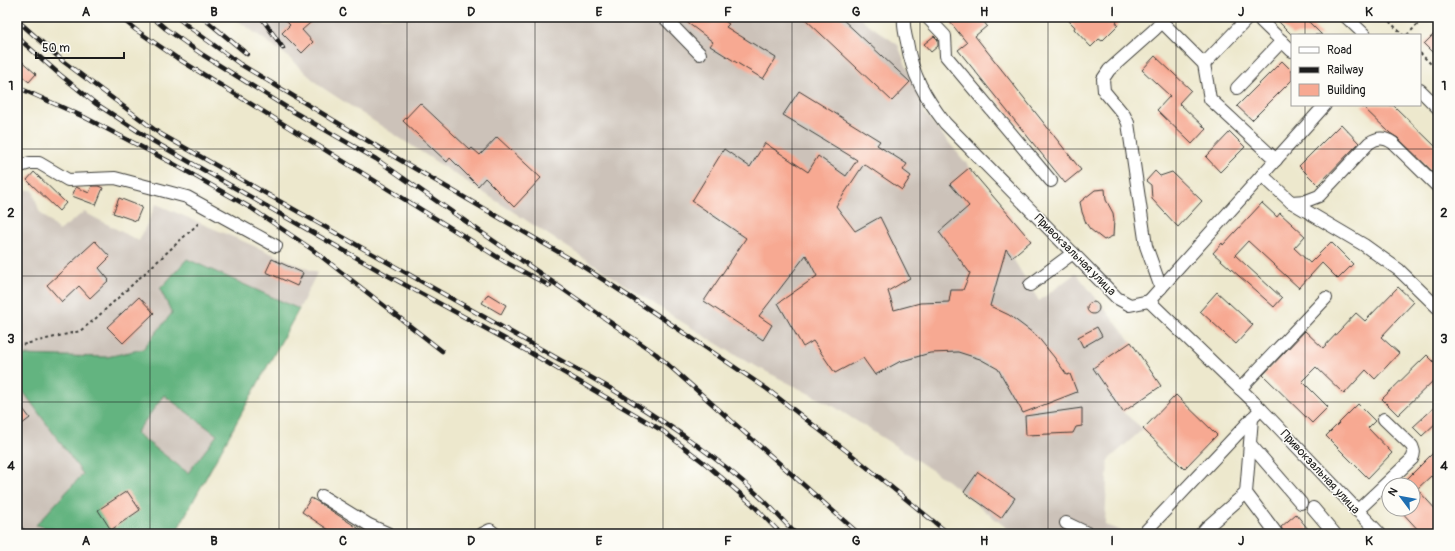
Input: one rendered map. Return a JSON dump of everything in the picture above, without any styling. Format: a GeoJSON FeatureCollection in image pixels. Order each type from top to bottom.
{"type":"FeatureCollection","features":[{"type":"Feature","properties":{"kind":"street"},"geometry":{"type":"LineString","coordinates":[[664,17],[700,54]]}},
{"type":"Feature","properties":{"kind":"street","name":"Привокзальная улица"},"geometry":{"type":"LineString","coordinates":[[904,17],[903,23],[911,64],[918,82],[930,104],[945,124],[1117,298],[1130,305],[1149,301],[1261,409],[1380,534]]}},
{"type":"Feature","properties":{"kind":"street"},"geometry":{"type":"LineString","coordinates":[[927,17],[945,36],[946,56],[1051,181]]}},
{"type":"Feature","properties":{"kind":"street"},"geometry":{"type":"LineString","coordinates":[[1346,17],[1364,34]]}},
{"type":"Feature","properties":{"kind":"street"},"geometry":{"type":"LineString","coordinates":[[1204,64],[1255,19],[1291,50]]}},
{"type":"Feature","properties":{"kind":"street"},"geometry":{"type":"LineString","coordinates":[[1161,288],[1146,246],[1128,123],[1124,115],[1104,91],[1103,79],[1109,70],[1162,20],[1204,64],[1210,99],[1276,160]]}},
{"type":"Feature","properties":{"kind":"street"},"geometry":{"type":"LineString","coordinates":[[1237,88],[1282,42]]}},
{"type":"Feature","properties":{"kind":"street"},"geometry":{"type":"LineString","coordinates":[[1421,91],[1438,108]]}},
{"type":"Feature","properties":{"kind":"street"},"geometry":{"type":"LineString","coordinates":[[1149,301],[1324,106]]}},
{"type":"Feature","properties":{"kind":"street"},"geometry":{"type":"LineString","coordinates":[[1291,202],[1306,202],[1319,196],[1369,143],[1380,138],[1387,139],[1392,143],[1438,187]]}},
{"type":"Feature","properties":{"kind":"street"},"geometry":{"type":"LineString","coordinates":[[17,167],[30,163],[39,163],[68,180],[115,178],[187,197],[276,246]]}},
{"type":"Feature","properties":{"kind":"street"},"geometry":{"type":"LineString","coordinates":[[1262,176],[1291,202],[1351,237],[1393,266],[1438,308]]}},
{"type":"Feature","properties":{"kind":"street"},"geometry":{"type":"LineString","coordinates":[[1030,285],[1073,253]]}},
{"type":"Feature","properties":{"kind":"street"},"geometry":{"type":"LineString","coordinates":[[1240,389],[1326,298]]}},
{"type":"Feature","properties":{"kind":"street"},"geometry":{"type":"LineString","coordinates":[[1143,534],[1261,409]]}},
{"type":"Feature","properties":{"kind":"street"},"geometry":{"type":"LineString","coordinates":[[1252,418],[1246,493],[1277,534]]}},
{"type":"Feature","properties":{"kind":"street"},"geometry":{"type":"LineString","coordinates":[[1357,511],[1412,459],[1414,454],[1412,446],[1384,419]]}},
{"type":"Feature","properties":{"kind":"street"},"geometry":{"type":"LineString","coordinates":[[1250,444],[1301,503]]}},
{"type":"Feature","properties":{"kind":"street"},"geometry":{"type":"LineString","coordinates":[[1201,534],[1246,493]]}},
{"type":"Feature","properties":{"kind":"street"},"geometry":{"type":"LineString","coordinates":[[322,496],[369,526],[389,534]]}},
{"type":"Feature","properties":{"kind":"street"},"geometry":{"type":"LineString","coordinates":[[1313,508],[1335,534]]}},
{"type":"Feature","properties":{"kind":"street"},"geometry":{"type":"LineString","coordinates":[[1066,523],[1088,534]]}},
{"type":"Feature","properties":{"kind":"street"},"geometry":{"type":"LineString","coordinates":[[482,534],[490,530],[495,534]]}},
{"type":"Feature","properties":{"kind":"path"},"geometry":{"type":"LineString","coordinates":[[1385,17],[1402,34]]}},
{"type":"Feature","properties":{"kind":"path"},"geometry":{"type":"LineString","coordinates":[[1408,34],[1425,17]]}},
{"type":"Feature","properties":{"kind":"path"},"geometry":{"type":"LineString","coordinates":[[1421,54],[1438,71]]}},
{"type":"Feature","properties":{"kind":"path"},"geometry":{"type":"LineString","coordinates":[[17,346],[80,330],[94,320],[200,222]]}},
{"type":"Feature","properties":{"kind":"shaded area"},"geometry":{"type":"Polygon","coordinates":[[[233,17],[858,17],[898,45],[925,114],[1031,241],[1012,257],[1039,301],[1076,273],[1131,342],[1161,386],[1123,412],[1143,429],[1108,460],[1105,525],[1121,531],[1122,534],[1014,534],[948,481],[894,445],[833,406],[740,358],[679,320],[320,86],[286,55],[233,17]]]}},
{"type":"Feature","properties":{"kind":"shaded area"},"geometry":{"type":"Polygon","coordinates":[[[17,190],[33,190],[39,211],[59,231],[84,212],[139,241],[156,204],[317,273],[299,309],[175,534],[17,534],[17,190]]]}},
{"type":"Feature","properties":{"kind":"green space"},"geometry":{"type":"Polygon","coordinates":[[[187,259],[299,309],[175,534],[70,534],[36,525],[83,474],[17,383],[17,355],[107,357],[143,349],[172,313],[160,289],[187,259]],[[164,395],[136,433],[188,473],[217,435],[164,395]]]}},
{"type":"Feature","properties":{"kind":"building"},"geometry":{"type":"Polygon","coordinates":[[[282,17],[317,17],[302,30],[313,42],[302,53],[282,33],[290,25],[282,17]]]}},
{"type":"Feature","properties":{"kind":"building"},"geometry":{"type":"Polygon","coordinates":[[[680,17],[719,17],[729,24],[726,27],[776,58],[763,79],[710,46],[713,42],[680,17]]]}},
{"type":"Feature","properties":{"kind":"building"},"geometry":{"type":"Polygon","coordinates":[[[803,17],[840,17],[910,82],[892,101],[803,17]]]}},
{"type":"Feature","properties":{"kind":"building"},"geometry":{"type":"Polygon","coordinates":[[[946,17],[980,17],[987,26],[975,36],[1081,170],[1065,183],[958,50],[967,43],[946,17]]]}},
{"type":"Feature","properties":{"kind":"building"},"geometry":{"type":"Polygon","coordinates":[[[1065,17],[1121,17],[1116,22],[1118,25],[1102,41],[1099,39],[1091,47],[1065,17]]]}},
{"type":"Feature","properties":{"kind":"building"},"geometry":{"type":"Polygon","coordinates":[[[1274,17],[1304,17],[1321,34],[1291,34],[1274,17]]]}},
{"type":"Feature","properties":{"kind":"building"},"geometry":{"type":"Polygon","coordinates":[[[1438,30],[1438,58],[1424,44],[1438,30]]]}},
{"type":"Feature","properties":{"kind":"building"},"geometry":{"type":"Polygon","coordinates":[[[934,36],[938,40],[938,46],[931,52],[924,44],[934,36]]]}},
{"type":"Feature","properties":{"kind":"building"},"geometry":{"type":"Polygon","coordinates":[[[1155,56],[1191,90],[1179,103],[1206,129],[1192,144],[1157,110],[1170,96],[1142,70],[1155,56]]]}},
{"type":"Feature","properties":{"kind":"building"},"geometry":{"type":"Polygon","coordinates":[[[17,57],[36,74],[29,82],[17,72],[17,57]]]}},
{"type":"Feature","properties":{"kind":"building"},"geometry":{"type":"Polygon","coordinates":[[[1282,61],[1291,70],[1291,81],[1252,120],[1237,106],[1282,61]]]}},
{"type":"Feature","properties":{"kind":"building"},"geometry":{"type":"Polygon","coordinates":[[[799,91],[880,141],[877,145],[907,164],[903,170],[911,176],[902,190],[864,164],[836,206],[855,231],[880,217],[910,278],[888,291],[894,310],[920,303],[949,302],[951,290],[963,290],[970,273],[939,232],[969,206],[950,184],[969,168],[1031,241],[1012,257],[1006,249],[990,306],[1009,315],[1037,336],[1067,375],[1070,374],[1077,392],[1023,413],[998,369],[980,359],[958,352],[930,353],[899,362],[875,375],[863,358],[835,373],[813,341],[803,347],[778,303],[817,276],[806,255],[759,316],[772,325],[763,340],[704,301],[746,238],[692,201],[724,149],[750,167],[765,143],[808,172],[818,156],[846,176],[857,160],[783,115],[799,91]]]}},
{"type":"Feature","properties":{"kind":"building"},"geometry":{"type":"Polygon","coordinates":[[[420,103],[470,150],[472,148],[480,155],[497,137],[541,178],[514,207],[485,178],[478,186],[450,158],[447,162],[403,121],[420,103]]]}},
{"type":"Feature","properties":{"kind":"building"},"geometry":{"type":"Polygon","coordinates":[[[1362,106],[1394,106],[1438,149],[1438,177],[1398,138],[1390,133],[1362,106]]]}},
{"type":"Feature","properties":{"kind":"building"},"geometry":{"type":"Polygon","coordinates":[[[1341,124],[1359,143],[1318,185],[1299,166],[1341,124]]]}},
{"type":"Feature","properties":{"kind":"building"},"geometry":{"type":"Polygon","coordinates":[[[1230,132],[1245,147],[1220,172],[1206,157],[1230,132]]]}},
{"type":"Feature","properties":{"kind":"building"},"geometry":{"type":"Polygon","coordinates":[[[1155,171],[1160,176],[1172,172],[1202,201],[1178,227],[1152,199],[1151,185],[1146,181],[1155,171]]]}},
{"type":"Feature","properties":{"kind":"building"},"geometry":{"type":"Polygon","coordinates":[[[34,172],[66,203],[59,211],[27,180],[34,172]]]}},
{"type":"Feature","properties":{"kind":"building"},"geometry":{"type":"Polygon","coordinates":[[[92,186],[103,188],[96,205],[72,196],[76,187],[89,193],[92,186]]]}},
{"type":"Feature","properties":{"kind":"building"},"geometry":{"type":"Polygon","coordinates":[[[1105,189],[1106,200],[1113,213],[1114,220],[1113,236],[1104,240],[1090,229],[1086,223],[1080,202],[1095,190],[1105,189]]]}},
{"type":"Feature","properties":{"kind":"building"},"geometry":{"type":"Polygon","coordinates":[[[119,198],[142,207],[136,221],[113,213],[119,198]]]}},
{"type":"Feature","properties":{"kind":"building"},"geometry":{"type":"Polygon","coordinates":[[[1262,203],[1277,217],[1280,213],[1305,236],[1294,248],[1310,263],[1331,242],[1353,264],[1338,279],[1322,263],[1299,288],[1248,241],[1235,255],[1282,298],[1274,307],[1213,253],[1222,243],[1223,245],[1262,203]]]}},
{"type":"Feature","properties":{"kind":"building"},"geometry":{"type":"Polygon","coordinates":[[[95,241],[110,257],[99,268],[109,280],[90,298],[79,286],[62,302],[47,285],[95,241]]]}},
{"type":"Feature","properties":{"kind":"building"},"geometry":{"type":"Polygon","coordinates":[[[272,259],[303,273],[297,286],[266,272],[272,259]]]}},
{"type":"Feature","properties":{"kind":"building"},"geometry":{"type":"Polygon","coordinates":[[[1398,287],[1414,302],[1381,337],[1399,353],[1375,379],[1366,370],[1344,394],[1316,367],[1302,381],[1328,407],[1312,423],[1263,375],[1305,331],[1323,348],[1356,313],[1365,321],[1398,287]]]}},
{"type":"Feature","properties":{"kind":"building"},"geometry":{"type":"Polygon","coordinates":[[[1217,292],[1253,325],[1236,344],[1200,311],[1217,292]]]}},
{"type":"Feature","properties":{"kind":"building"},"geometry":{"type":"Polygon","coordinates":[[[488,294],[506,305],[501,314],[482,303],[488,294]]]}},
{"type":"Feature","properties":{"kind":"building"},"geometry":{"type":"Polygon","coordinates":[[[139,297],[154,313],[123,343],[107,327],[139,297]]]}},
{"type":"Feature","properties":{"kind":"building"},"geometry":{"type":"Polygon","coordinates":[[[1091,302],[1095,302],[1099,308],[1095,314],[1091,314],[1087,310],[1087,306],[1091,302]]]}},
{"type":"Feature","properties":{"kind":"building"},"geometry":{"type":"Polygon","coordinates":[[[1097,327],[1102,336],[1083,347],[1078,337],[1097,327]]]}},
{"type":"Feature","properties":{"kind":"building"},"geometry":{"type":"Polygon","coordinates":[[[1131,342],[1161,386],[1123,412],[1093,368],[1131,342]]]}},
{"type":"Feature","properties":{"kind":"building"},"geometry":{"type":"Polygon","coordinates":[[[1427,355],[1438,366],[1438,376],[1398,415],[1382,399],[1427,355]]]}},
{"type":"Feature","properties":{"kind":"building"},"geometry":{"type":"Polygon","coordinates":[[[1176,395],[1217,435],[1184,469],[1143,429],[1176,395]]]}},
{"type":"Feature","properties":{"kind":"building"},"geometry":{"type":"Polygon","coordinates":[[[17,401],[30,418],[17,428],[17,401]]]}},
{"type":"Feature","properties":{"kind":"building"},"geometry":{"type":"Polygon","coordinates":[[[1358,404],[1375,421],[1368,428],[1392,453],[1368,478],[1326,436],[1358,404]]]}},
{"type":"Feature","properties":{"kind":"building"},"geometry":{"type":"Polygon","coordinates":[[[1438,404],[1438,421],[1422,436],[1413,427],[1438,404]]]}},
{"type":"Feature","properties":{"kind":"building"},"geometry":{"type":"Polygon","coordinates":[[[1082,408],[1082,426],[1076,427],[1073,433],[1026,435],[1025,416],[1082,408]]]}},
{"type":"Feature","properties":{"kind":"building"},"geometry":{"type":"Polygon","coordinates":[[[1438,448],[1438,483],[1431,476],[1421,485],[1421,477],[1409,477],[1438,448]]]}},
{"type":"Feature","properties":{"kind":"building"},"geometry":{"type":"Polygon","coordinates":[[[978,472],[1015,498],[1001,518],[964,492],[978,472]]]}},
{"type":"Feature","properties":{"kind":"building"},"geometry":{"type":"Polygon","coordinates":[[[127,491],[140,510],[111,530],[98,510],[127,491]]]}},
{"type":"Feature","properties":{"kind":"building"},"geometry":{"type":"Polygon","coordinates":[[[1421,493],[1438,512],[1438,534],[1422,534],[1406,517],[1421,517],[1421,493]]]}},
{"type":"Feature","properties":{"kind":"building"},"geometry":{"type":"Polygon","coordinates":[[[311,498],[367,534],[335,534],[302,512],[311,498]]]}},
{"type":"Feature","properties":{"kind":"building"},"geometry":{"type":"Polygon","coordinates":[[[1296,514],[1312,534],[1284,534],[1281,527],[1296,514]]]}},
{"type":"Feature","properties":{"kind":"railway"},"geometry":{"type":"LineString","coordinates":[[120,17],[136,30],[177,58],[507,263],[550,286]]}},
{"type":"Feature","properties":{"kind":"railway"},"geometry":{"type":"LineString","coordinates":[[152,17],[166,29],[203,55],[294,112],[376,159],[656,354],[859,534]]}},
{"type":"Feature","properties":{"kind":"railway"},"geometry":{"type":"LineString","coordinates":[[177,17],[240,64],[388,153],[579,264],[653,312],[767,389],[949,534]]}},
{"type":"Feature","properties":{"kind":"railway"},"geometry":{"type":"LineString","coordinates":[[202,17],[247,54]]}},
{"type":"Feature","properties":{"kind":"railway"},"geometry":{"type":"LineString","coordinates":[[261,17],[283,48]]}},
{"type":"Feature","properties":{"kind":"railway"},"geometry":{"type":"LineString","coordinates":[[17,20],[64,62],[159,133],[615,391],[653,415],[726,467],[764,501],[796,534]]}},
{"type":"Feature","properties":{"kind":"railway"},"geometry":{"type":"LineString","coordinates":[[17,37],[95,103],[153,141],[385,274],[529,352],[663,431],[707,465],[752,504],[781,534]]}},
{"type":"Feature","properties":{"kind":"railway"},"geometry":{"type":"LineString","coordinates":[[17,87],[84,117],[172,163],[251,208],[313,250],[442,351]]}},
{"type":"Feature","properties":{"kind":"railway"},"geometry":{"type":"LineString","coordinates":[[17,525],[26,534]]}}]}
